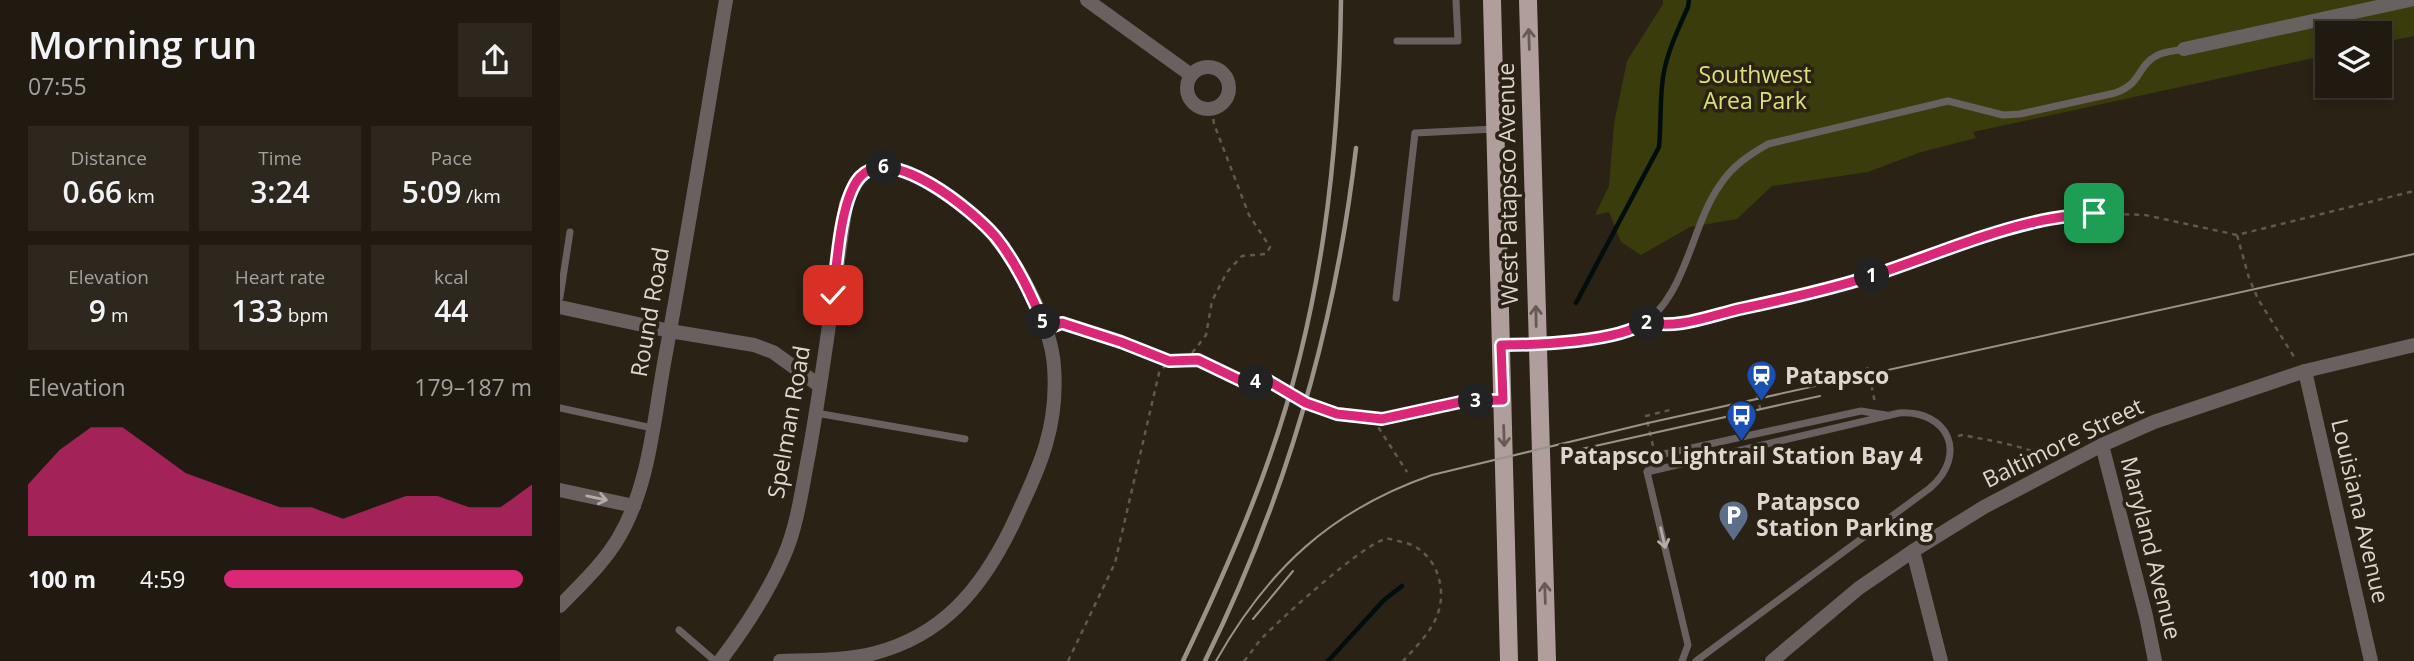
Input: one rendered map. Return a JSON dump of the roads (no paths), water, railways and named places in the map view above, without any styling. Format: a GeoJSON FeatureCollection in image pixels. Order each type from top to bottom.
{"type":"FeatureCollection","features":[{"type":"Feature","properties":{"kind":"main road","name":"West Patapsco Avenue"},"geometry":{"type":"LineString","coordinates":[[1492,0],[1509,661]]}},
{"type":"Feature","properties":{"kind":"main road","name":"West Patapsco Avenue"},"geometry":{"type":"LineString","coordinates":[[1528,0],[1547,661]]}},
{"type":"Feature","properties":{"kind":"main road"},"geometry":{"type":"LineString","coordinates":[[1509,583],[1516,601],[1518,661]]}},
{"type":"Feature","properties":{"kind":"street","name":"Round Road"},"geometry":{"type":"LineString","coordinates":[[561,604],[612,547],[634,506],[643,477],[726,0]]}},
{"type":"Feature","properties":{"kind":"street"},"geometry":{"type":"LineString","coordinates":[[1087,0],[1191,75]]}},
{"type":"Feature","properties":{"kind":"street"},"geometry":{"type":"LineString","coordinates":[[2184,49],[2410,0]]}},
{"type":"Feature","properties":{"kind":"street"},"geometry":{"type":"LineString","coordinates":[[1198,68],[1217,68],[1226,75],[1230,85],[1229,95],[1222,104],[1212,109],[1201,108],[1192,102],[1188,93],[1191,75],[1198,68]]}},
{"type":"Feature","properties":{"kind":"street","name":"Spelman Road"},"geometry":{"type":"LineString","coordinates":[[717,661],[746,628],[785,554],[799,504],[816,412],[846,204],[861,175],[883,166],[894,168],[947,194],[974,215],[995,237],[1015,266],[1046,329],[1054,363],[1055,395],[1051,434],[1038,469],[997,557],[980,583],[956,608],[904,643],[874,653],[843,658],[780,661]]}},
{"type":"Feature","properties":{"kind":"street"},"geometry":{"type":"LineString","coordinates":[[560,307],[670,331],[754,345],[791,363],[820,386]]}},
{"type":"Feature","properties":{"kind":"street","name":"Baltimore Street"},"geometry":{"type":"LineString","coordinates":[[1772,661],[1859,588],[1913,551],[1984,507],[2102,445],[2154,422],[2305,371],[2414,345]]}},
{"type":"Feature","properties":{"kind":"street","name":"Louisiana Avenue"},"geometry":{"type":"LineString","coordinates":[[2305,371],[2371,661]]}},
{"type":"Feature","properties":{"kind":"street","name":"Maryland Avenue"},"geometry":{"type":"LineString","coordinates":[[2102,445],[2155,661]]}},
{"type":"Feature","properties":{"kind":"street"},"geometry":{"type":"LineString","coordinates":[[560,490],[634,506]]}},
{"type":"Feature","properties":{"kind":"street"},"geometry":{"type":"LineString","coordinates":[[1913,551],[1941,661]]}},
{"type":"Feature","properties":{"kind":"lane"},"geometry":{"type":"LineString","coordinates":[[1397,41],[1458,41],[1456,0]]}},
{"type":"Feature","properties":{"kind":"lane"},"geometry":{"type":"LineString","coordinates":[[1501,345],[1537,345],[1623,333],[1645,322],[1676,288],[1708,206],[1719,186],[1731,170],[1749,155],[1769,144],[1948,101],[2003,115],[2020,114],[2115,93],[2128,89],[2149,61],[2159,54],[2184,49]]}},
{"type":"Feature","properties":{"kind":"lane"},"geometry":{"type":"LineString","coordinates":[[1395,298],[1415,133],[1496,129]]}},
{"type":"Feature","properties":{"kind":"lane"},"geometry":{"type":"LineString","coordinates":[[560,297],[570,232]]}},
{"type":"Feature","properties":{"kind":"lane"},"geometry":{"type":"LineString","coordinates":[[560,408],[652,428]]}},
{"type":"Feature","properties":{"kind":"lane"},"geometry":{"type":"LineString","coordinates":[[1682,661],[1688,645],[1647,472],[1655,456],[1861,411],[1890,415]]}},
{"type":"Feature","properties":{"kind":"lane"},"geometry":{"type":"LineString","coordinates":[[816,412],[965,439]]}},
{"type":"Feature","properties":{"kind":"lane"},"geometry":{"type":"LineString","coordinates":[[1647,472],[1890,415],[1914,413],[1928,417],[1941,425],[1948,439],[1951,459],[1940,480],[1696,661]]}},
{"type":"Feature","properties":{"kind":"lane"},"geometry":{"type":"LineString","coordinates":[[679,630],[717,661]]}},
{"type":"Feature","properties":{"kind":"waterway"},"geometry":{"type":"LineString","coordinates":[[1576,303],[1659,147],[1663,76],[1689,0]]}},
{"type":"Feature","properties":{"kind":"waterway"},"geometry":{"type":"LineString","coordinates":[[1328,661],[1384,600],[1402,586]]}},
{"type":"Feature","properties":{"kind":"tram line"},"geometry":{"type":"LineString","coordinates":[[1216,661],[1257,598],[1306,547],[1363,506],[1432,475],[1648,423],[2414,254]]}},
{"type":"Feature","properties":{"kind":"tram line"},"geometry":{"type":"LineString","coordinates":[[1568,452],[1820,396]]}},
{"type":"Feature","properties":{"kind":"tram line"},"geometry":{"type":"LineString","coordinates":[[1253,619],[1293,571]]}},
{"type":"Feature","properties":{"kind":"railway"},"geometry":{"type":"LineString","coordinates":[[1183,661],[1230,560],[1261,482],[1303,345],[1315,288],[1331,174],[1340,58],[1341,0]]}},
{"type":"Feature","properties":{"kind":"railway"},"geometry":{"type":"LineString","coordinates":[[1205,661],[1260,537],[1303,411],[1335,281],[1356,148]]}},
{"type":"Feature","properties":{"kind":"place","name":"Patapsco"},"geometry":{"type":"Point","coordinates":[1762,403]}},
{"type":"Feature","properties":{"kind":"place","name":"Patapsco Lightrail Station Bay 4"},"geometry":{"type":"Point","coordinates":[1741,442]}},
{"type":"Feature","properties":{"kind":"place","name":"Patapsco Station Parking"},"geometry":{"type":"Point","coordinates":[1733,542]}},
{"type":"Feature","properties":{"kind":"park label","name":"Southwest Area Park"},"geometry":{"type":"Point","coordinates":[1755,88]}}]}
